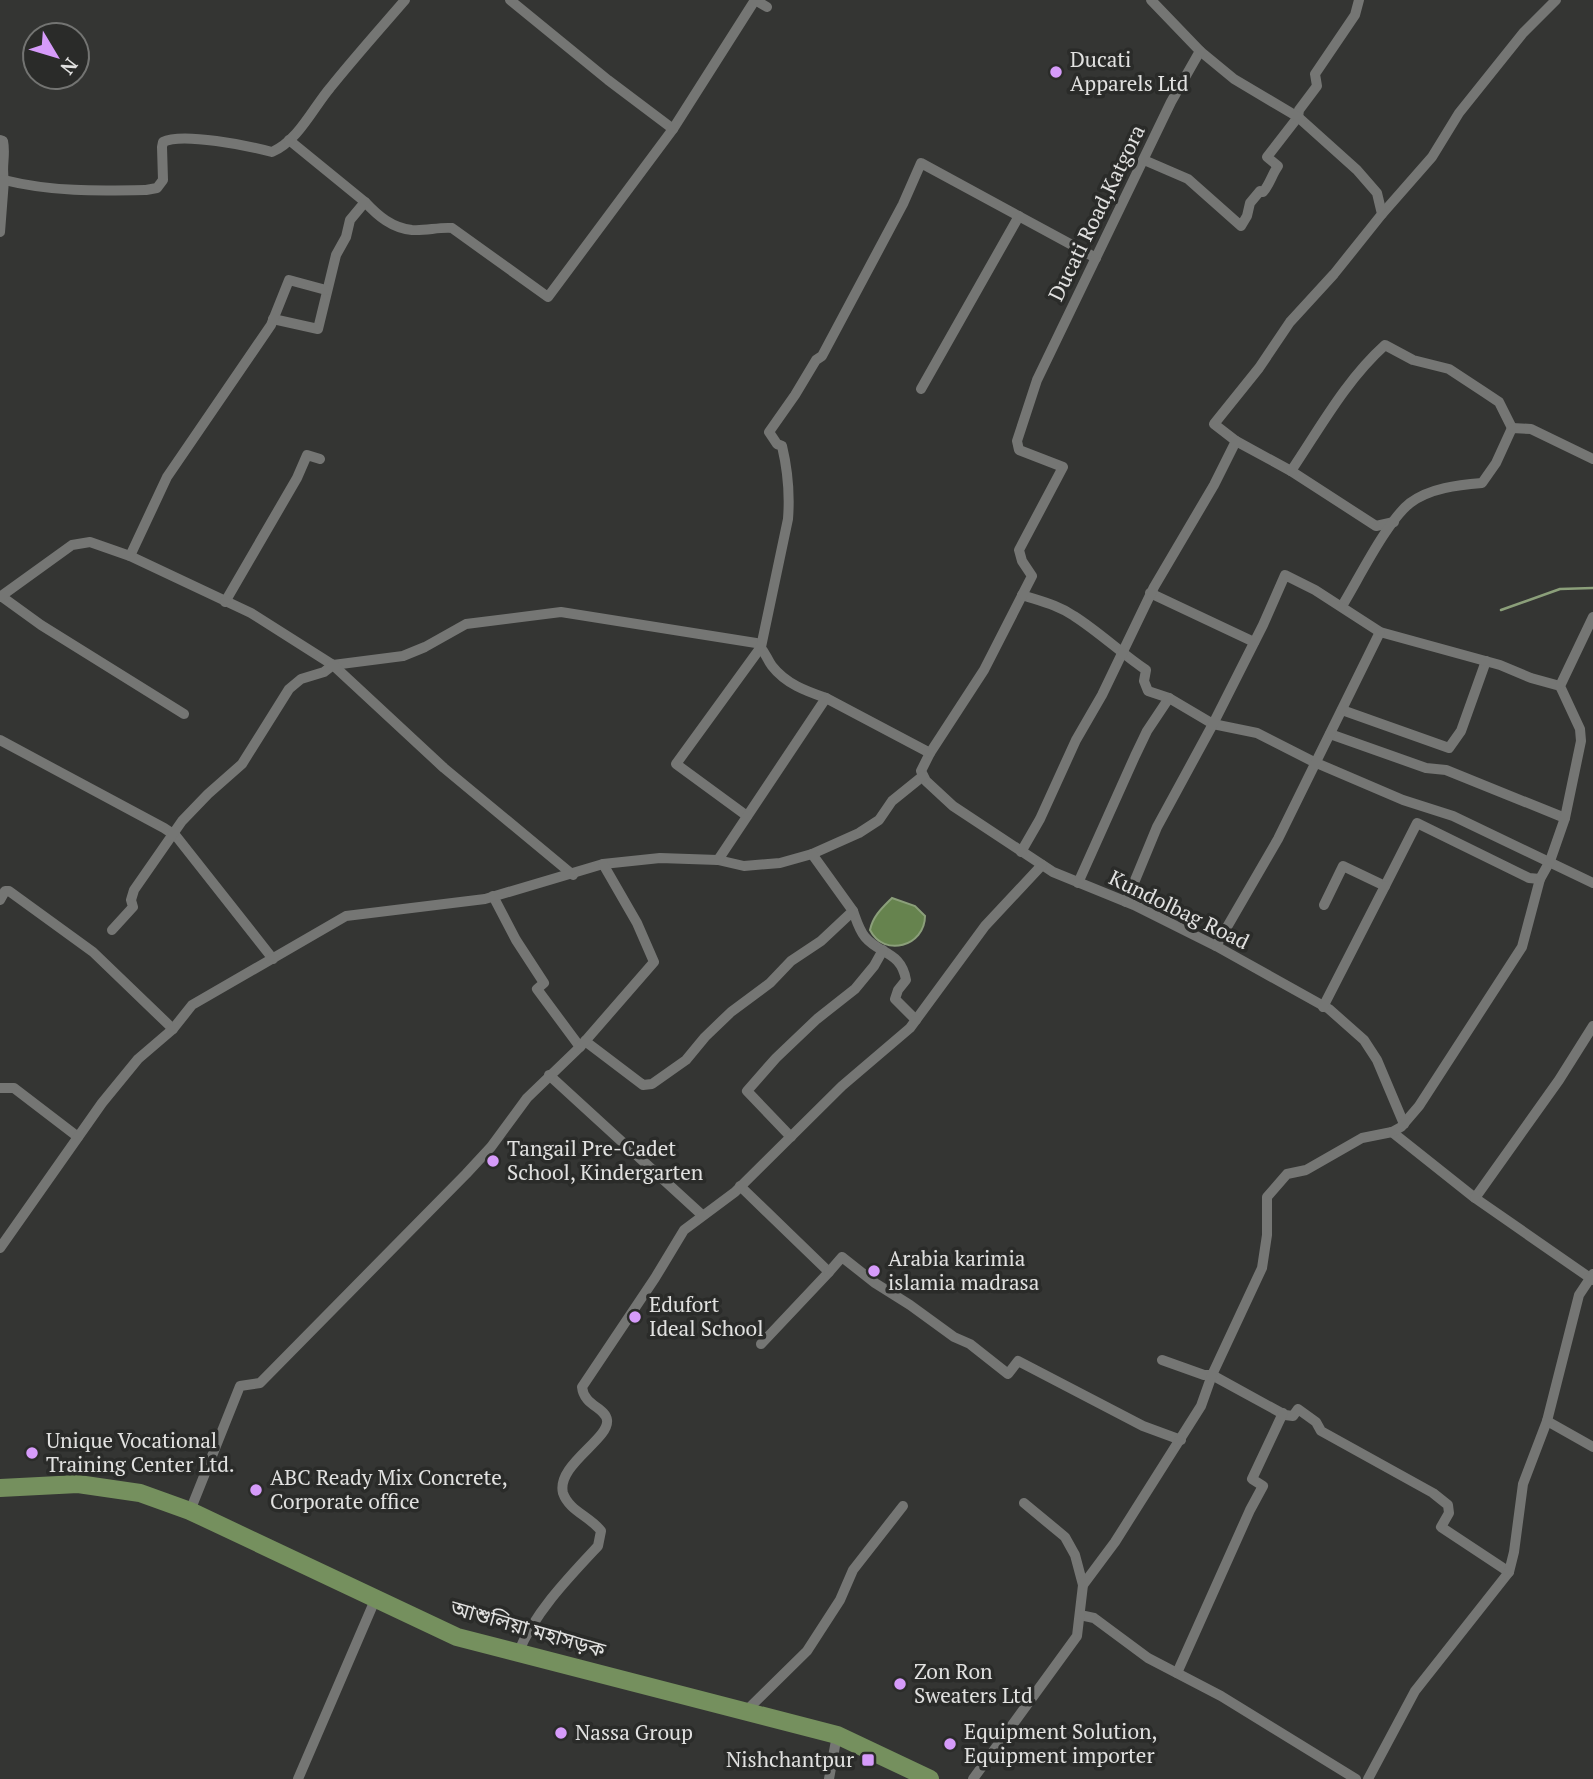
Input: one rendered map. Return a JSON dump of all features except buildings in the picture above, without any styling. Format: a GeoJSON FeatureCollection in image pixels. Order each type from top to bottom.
{"type":"FeatureCollection","features":[{"type":"Feature","properties":{"kind":"highway","name":"আশুলিয়া মহাসড়ক"},"geometry":{"type":"LineString","coordinates":[[0,1488],[78,1484],[140,1493],[190,1511],[457,1637],[837,1735],[930,1779]]}},
{"type":"Feature","properties":{"kind":"street"},"geometry":{"type":"LineString","coordinates":[[4,180],[62,191],[146,190],[157,188],[163,180],[162,147],[163,142],[169,138],[190,138],[272,152],[281,148],[405,0]]}},
{"type":"Feature","properties":{"kind":"street"},"geometry":{"type":"LineString","coordinates":[[510,0],[673,130]]}},
{"type":"Feature","properties":{"kind":"street"},"geometry":{"type":"LineString","coordinates":[[289,140],[333,174],[382,220],[410,230],[452,228],[548,297],[673,130],[755,0],[767,7]]}},
{"type":"Feature","properties":{"kind":"street"},"geometry":{"type":"LineString","coordinates":[[1151,0],[1200,51],[1234,79],[1298,117],[1366,179],[1377,193],[1381,214]]}},
{"type":"Feature","properties":{"kind":"street"},"geometry":{"type":"LineString","coordinates":[[1144,160],[1188,179],[1241,226],[1250,203],[1260,191],[1263,192],[1268,187],[1278,166],[1267,157],[1298,117],[1299,110],[1317,86],[1315,74],[1354,15],[1359,0]]}},
{"type":"Feature","properties":{"kind":"street"},"geometry":{"type":"LineString","coordinates":[[1394,523],[1377,526],[1291,471],[1236,441],[1214,424],[1259,368],[1290,322],[1418,174],[1440,146],[1459,113],[1523,33],[1556,0]]}},
{"type":"Feature","properties":{"kind":"street","name":"Ducati Road,Katgora"},"geometry":{"type":"LineString","coordinates":[[1022,595],[1032,576],[1022,561],[1019,550],[1063,467],[1019,450],[1017,441],[1037,380],[1171,102],[1200,51]]}},
{"type":"Feature","properties":{"kind":"street"},"geometry":{"type":"LineString","coordinates":[[0,139],[4,141],[6,152],[1,166],[4,180],[0,232]]}},
{"type":"Feature","properties":{"kind":"street"},"geometry":{"type":"LineString","coordinates":[[747,816],[676,764],[761,647],[789,519],[790,498],[782,446],[777,444],[769,432],[816,360],[822,356],[903,204],[921,163],[1097,258]]}},
{"type":"Feature","properties":{"kind":"street"},"geometry":{"type":"LineString","coordinates":[[273,319],[318,329],[326,290],[350,220],[365,202]]}},
{"type":"Feature","properties":{"kind":"street"},"geometry":{"type":"LineString","coordinates":[[921,389],[1019,216]]}},
{"type":"Feature","properties":{"kind":"street"},"geometry":{"type":"LineString","coordinates":[[130,556],[167,477],[273,319],[289,280],[326,290]]}},
{"type":"Feature","properties":{"kind":"street"},"geometry":{"type":"LineString","coordinates":[[1291,471],[1348,386],[1368,360],[1385,345],[1413,359],[1449,369],[1485,392],[1499,402],[1512,428]]}},
{"type":"Feature","properties":{"kind":"street"},"geometry":{"type":"LineString","coordinates":[[1512,428],[1531,429],[1593,458]]}},
{"type":"Feature","properties":{"kind":"street"},"geometry":{"type":"LineString","coordinates":[[1342,607],[1394,523],[1411,503],[1424,495],[1455,485],[1482,483],[1496,463],[1512,428]]}},
{"type":"Feature","properties":{"kind":"street"},"geometry":{"type":"LineString","coordinates":[[1021,852],[1040,819],[1076,740],[1150,593],[1214,485],[1236,441]]}},
{"type":"Feature","properties":{"kind":"street"},"geometry":{"type":"LineString","coordinates":[[225,602],[298,478],[307,455],[320,458]]}},
{"type":"Feature","properties":{"kind":"street"},"geometry":{"type":"LineString","coordinates":[[184,714],[0,597],[72,545],[90,542],[130,556],[251,613],[333,665],[444,768],[573,875]]}},
{"type":"Feature","properties":{"kind":"street"},"geometry":{"type":"LineString","coordinates":[[972,1779],[1077,1636],[1083,1584],[1115,1542],[1201,1406],[1212,1375],[1262,1268],[1267,1197],[1287,1174],[1306,1170],[1362,1138],[1392,1132],[1404,1124],[1419,1106],[1522,947],[1540,879],[1550,861],[1565,818],[1581,741],[1580,729],[1560,686],[1380,632],[1285,575],[1213,724],[1157,827],[1126,902]]}},
{"type":"Feature","properties":{"kind":"street"},"geometry":{"type":"LineString","coordinates":[[1150,593],[1254,642]]}},
{"type":"Feature","properties":{"kind":"street"},"geometry":{"type":"LineString","coordinates":[[0,1248],[78,1137],[138,1059],[173,1029],[192,1005],[346,916],[493,897],[603,864],[660,858],[718,860],[744,866],[780,863],[812,854],[859,834],[879,820],[892,801],[923,776],[921,771],[930,753],[984,670],[1022,595],[1051,604],[1074,616],[1146,670],[1144,681],[1149,691],[1169,698],[1213,724],[1257,733],[1314,762],[1403,800],[1453,816],[1593,883]]}},
{"type":"Feature","properties":{"kind":"street"},"geometry":{"type":"LineString","coordinates":[[112,930],[133,907],[131,900],[134,890],[182,821],[242,764],[289,689],[301,679],[324,672],[333,665],[403,656],[466,624],[561,612],[756,643],[773,667],[800,689],[826,698],[930,753]]}},
{"type":"Feature","properties":{"kind":"street"},"geometry":{"type":"LineString","coordinates":[[1560,686],[1593,617]]}},
{"type":"Feature","properties":{"kind":"street"},"geometry":{"type":"LineString","coordinates":[[1216,946],[1278,839],[1380,632]]}},
{"type":"Feature","properties":{"kind":"street"},"geometry":{"type":"LineString","coordinates":[[1342,710],[1449,748],[1461,731],[1486,662]]}},
{"type":"Feature","properties":{"kind":"street"},"geometry":{"type":"LineString","coordinates":[[718,860],[826,698]]}},
{"type":"Feature","properties":{"kind":"street"},"geometry":{"type":"LineString","coordinates":[[1078,883],[1141,743],[1169,698]]}},
{"type":"Feature","properties":{"kind":"street"},"geometry":{"type":"LineString","coordinates":[[1580,729],[1593,736]]}},
{"type":"Feature","properties":{"kind":"street"},"geometry":{"type":"LineString","coordinates":[[1330,734],[1426,768],[1446,770],[1565,818]]}},
{"type":"Feature","properties":{"kind":"street"},"geometry":{"type":"LineString","coordinates":[[0,740],[173,834],[273,959]]}},
{"type":"Feature","properties":{"kind":"street","name":"Kundolbag Road"},"geometry":{"type":"LineString","coordinates":[[923,776],[953,806],[1042,865],[1216,946],[1323,1007],[1364,1040],[1377,1060],[1404,1124]]}},
{"type":"Feature","properties":{"kind":"street"},"geometry":{"type":"LineString","coordinates":[[1323,1007],[1417,823],[1529,878],[1540,879]]}},
{"type":"Feature","properties":{"kind":"street"},"geometry":{"type":"LineString","coordinates":[[812,854],[853,911],[865,937],[898,960],[906,980],[895,999],[916,1020]]}},
{"type":"Feature","properties":{"kind":"street"},"geometry":{"type":"LineString","coordinates":[[190,1511],[240,1386],[260,1383],[466,1174],[491,1147],[527,1097],[582,1044],[654,962],[637,923],[603,864]]}},
{"type":"Feature","properties":{"kind":"street"},"geometry":{"type":"LineString","coordinates":[[518,1653],[538,1617],[598,1546],[601,1531],[569,1503],[563,1492],[563,1482],[569,1469],[607,1423],[607,1418],[586,1401],[582,1387],[655,1278],[678,1237],[702,1215],[735,1192],[835,1093],[885,1051],[916,1020],[985,926],[1042,865]]}},
{"type":"Feature","properties":{"kind":"street"},"geometry":{"type":"LineString","coordinates":[[1324,905],[1343,866],[1385,886]]}},
{"type":"Feature","properties":{"kind":"street"},"geometry":{"type":"LineString","coordinates":[[0,900],[5,891],[9,891],[93,952],[173,1029]]}},
{"type":"Feature","properties":{"kind":"street"},"geometry":{"type":"LineString","coordinates":[[493,897],[516,940],[544,983],[537,989],[582,1044],[643,1085],[652,1084],[686,1060],[713,1027],[770,983],[791,961],[821,941],[853,911]]}},
{"type":"Feature","properties":{"kind":"street"},"geometry":{"type":"LineString","coordinates":[[791,1137],[747,1091],[776,1058],[817,1019],[855,989],[883,950]]}},
{"type":"Feature","properties":{"kind":"street"},"geometry":{"type":"LineString","coordinates":[[1475,1198],[1559,1080],[1593,1026]]}},
{"type":"Feature","properties":{"kind":"street"},"geometry":{"type":"LineString","coordinates":[[549,1075],[702,1215]]}},
{"type":"Feature","properties":{"kind":"street"},"geometry":{"type":"LineString","coordinates":[[0,1088],[14,1088],[78,1137]]}},
{"type":"Feature","properties":{"kind":"street"},"geometry":{"type":"LineString","coordinates":[[1368,1779],[1415,1691],[1509,1572],[1522,1484],[1547,1421],[1579,1295],[1592,1277],[1475,1198],[1392,1132]]}},
{"type":"Feature","properties":{"kind":"street"},"geometry":{"type":"LineString","coordinates":[[740,1186],[829,1272]]}},
{"type":"Feature","properties":{"kind":"street"},"geometry":{"type":"LineString","coordinates":[[761,1344],[842,1257],[954,1337],[970,1344],[1008,1374],[1018,1361],[1143,1426],[1181,1440]]}},
{"type":"Feature","properties":{"kind":"street"},"geometry":{"type":"LineString","coordinates":[[1162,1360],[1204,1375],[1212,1375],[1283,1413],[1293,1416],[1298,1409],[1316,1422],[1321,1431],[1448,1504],[1449,1513],[1441,1527],[1509,1572]]}},
{"type":"Feature","properties":{"kind":"street"},"geometry":{"type":"LineString","coordinates":[[1177,1673],[1263,1486],[1252,1479],[1283,1413]]}},
{"type":"Feature","properties":{"kind":"street"},"geometry":{"type":"LineString","coordinates":[[1547,1421],[1593,1447]]}},
{"type":"Feature","properties":{"kind":"street"},"geometry":{"type":"LineString","coordinates":[[1024,1503],[1065,1537],[1083,1584]]}},
{"type":"Feature","properties":{"kind":"street"},"geometry":{"type":"LineString","coordinates":[[746,1711],[807,1651],[840,1600],[853,1570],[903,1506]]}},
{"type":"Feature","properties":{"kind":"street"},"geometry":{"type":"LineString","coordinates":[[298,1779],[375,1600]]}},
{"type":"Feature","properties":{"kind":"street"},"geometry":{"type":"LineString","coordinates":[[1080,1615],[1094,1618],[1148,1658],[1221,1696],[1356,1779]]}},
{"type":"Feature","properties":{"kind":"street"},"geometry":{"type":"LineString","coordinates":[[829,1779],[837,1735]]}},
{"type":"Feature","properties":{"kind":"shaded area"},"geometry":{"type":"Polygon","coordinates":[[[892,898],[915,906],[925,916],[918,935],[903,945],[884,944],[876,939],[870,930],[876,916],[892,898]]]}},
{"type":"Feature","properties":{"kind":"waterway"},"geometry":{"type":"LineString","coordinates":[[1501,610],[1560,589],[1593,588]]}},
{"type":"Feature","properties":{"kind":"place","name":"Ducati Apparels Ltd"},"geometry":{"type":"Point","coordinates":[1056,72]}},
{"type":"Feature","properties":{"kind":"place","name":"Tangail Pre-Cadet School, Kindergarten"},"geometry":{"type":"Point","coordinates":[493,1161]}},
{"type":"Feature","properties":{"kind":"place","name":"Arabia karimia islamia madrasa"},"geometry":{"type":"Point","coordinates":[874,1271]}},
{"type":"Feature","properties":{"kind":"place","name":"Edufort Ideal School"},"geometry":{"type":"Point","coordinates":[635,1317]}},
{"type":"Feature","properties":{"kind":"place","name":"Unique Vocational Training Center Ltd."},"geometry":{"type":"Point","coordinates":[32,1453]}},
{"type":"Feature","properties":{"kind":"place","name":"ABC Ready Mix Concrete, Corporate office"},"geometry":{"type":"Point","coordinates":[256,1490]}},
{"type":"Feature","properties":{"kind":"place","name":"Zon Ron Sweaters Ltd"},"geometry":{"type":"Point","coordinates":[900,1684]}},
{"type":"Feature","properties":{"kind":"place","name":"Nassa Group"},"geometry":{"type":"Point","coordinates":[561,1733]}},
{"type":"Feature","properties":{"kind":"place","name":"Equipment Solution, Equipment importer"},"geometry":{"type":"Point","coordinates":[950,1744]}},
{"type":"Feature","properties":{"kind":"place","name":"Nishchantpur"},"geometry":{"type":"Point","coordinates":[868,1760]}}]}
